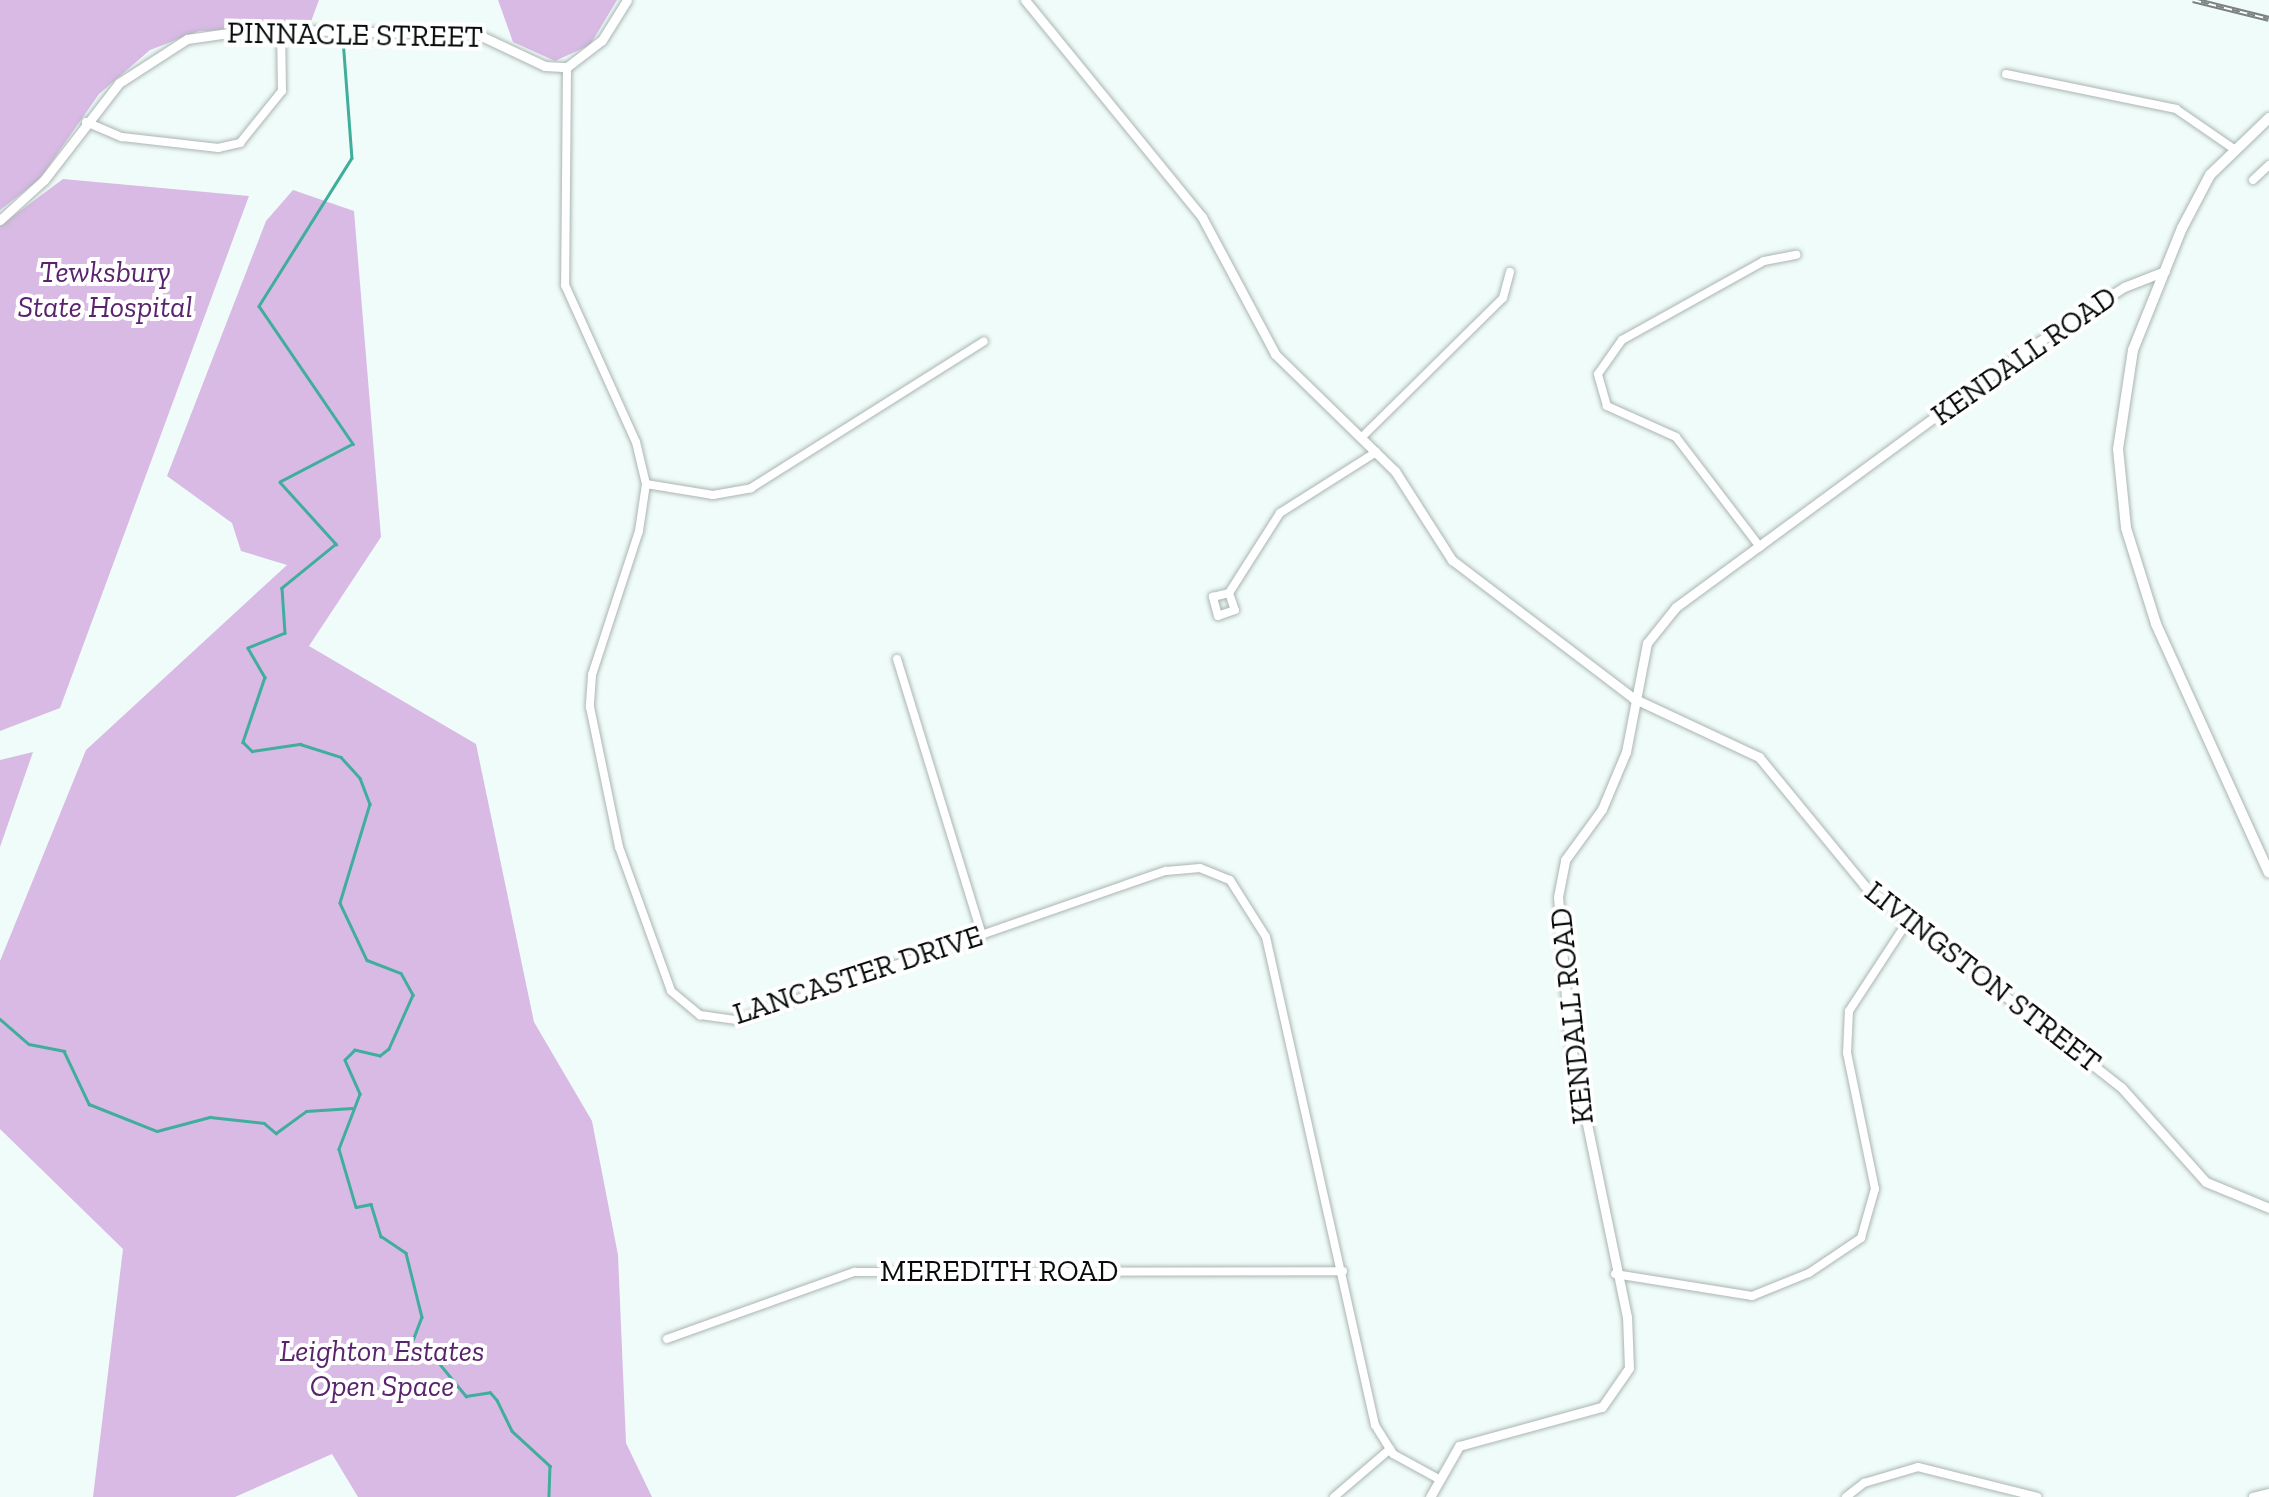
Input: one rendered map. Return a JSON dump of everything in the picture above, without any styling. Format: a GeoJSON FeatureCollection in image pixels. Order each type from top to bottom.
{"type":"FeatureCollection","features":[{"type":"Feature","properties":{"kind":"main road"},"geometry":{"type":"LineString","coordinates":[[2269,118],[2234,149],[2197,196],[2124,382],[2118,449],[2126,528],[2172,664],[2269,874]]}},
{"type":"Feature","properties":{"kind":"street"},"geometry":{"type":"LineString","coordinates":[[567,67],[602,40],[627,0]]}},
{"type":"Feature","properties":{"kind":"street","name":"LIVINGSTON STREET"},"geometry":{"type":"LineString","coordinates":[[1025,0],[1202,217],[1275,354],[1376,452],[1452,560],[1631,696],[1759,757],[1864,885],[2122,1087],[2206,1182],[2269,1208]]}},
{"type":"Feature","properties":{"kind":"street"},"geometry":{"type":"LineString","coordinates":[[86,122],[122,137],[218,148],[240,143],[282,91],[281,29]]}},
{"type":"Feature","properties":{"kind":"street","name":"PINNACLE STREET"},"geometry":{"type":"LineString","coordinates":[[0,220],[44,180],[119,83],[166,49],[204,34],[281,29],[479,35],[503,40],[545,66],[567,67]]}},
{"type":"Feature","properties":{"kind":"street","name":"LANCASTER DRIVE"},"geometry":{"type":"LineString","coordinates":[[567,67],[565,285],[636,442],[646,484],[639,531],[592,674],[590,707],[624,863],[671,992],[700,1015],[738,1020],[1166,871],[1215,871],[1242,891],[1266,937],[1375,1425],[1390,1449]]}},
{"type":"Feature","properties":{"kind":"street"},"geometry":{"type":"LineString","coordinates":[[2006,74],[2163,104],[2234,149]]}},
{"type":"Feature","properties":{"kind":"street"},"geometry":{"type":"LineString","coordinates":[[2253,180],[2269,165]]}},
{"type":"Feature","properties":{"kind":"street"},"geometry":{"type":"LineString","coordinates":[[1760,547],[1676,438],[1607,406],[1598,374],[1615,345],[1764,260],[1796,255]]}},
{"type":"Feature","properties":{"kind":"street","name":"KENDALL ROAD"},"geometry":{"type":"LineString","coordinates":[[1430,1497],[1437,1478],[1471,1439],[1583,1414],[1614,1399],[1630,1345],[1575,1078],[1558,897],[1565,860],[1602,809],[1626,752],[1631,696],[1660,623],[2055,330],[2165,270]]}},
{"type":"Feature","properties":{"kind":"street"},"geometry":{"type":"LineString","coordinates":[[1361,438],[1503,298],[1510,272]]}},
{"type":"Feature","properties":{"kind":"street"},"geometry":{"type":"LineString","coordinates":[[646,484],[698,494],[751,488],[984,341]]}},
{"type":"Feature","properties":{"kind":"street"},"geometry":{"type":"LineString","coordinates":[[1229,592],[1280,512],[1376,452]]}},
{"type":"Feature","properties":{"kind":"street"},"geometry":{"type":"LineString","coordinates":[[897,659],[982,935]]}},
{"type":"Feature","properties":{"kind":"street"},"geometry":{"type":"LineString","coordinates":[[1616,1274],[1752,1296],[1809,1273],[1861,1238],[1876,1189],[1847,1054],[1849,1011],[1908,920]]}},
{"type":"Feature","properties":{"kind":"street","name":"MEREDITH ROAD"},"geometry":{"type":"LineString","coordinates":[[667,1339],[854,1272],[1343,1271]]}},
{"type":"Feature","properties":{"kind":"street"},"geometry":{"type":"LineString","coordinates":[[1334,1497],[1390,1449],[1437,1478]]}},
{"type":"Feature","properties":{"kind":"street"},"geometry":{"type":"LineString","coordinates":[[1846,1497],[1864,1482],[1918,1467],[2037,1497]]}},
{"type":"Feature","properties":{"kind":"street"},"geometry":{"type":"LineString","coordinates":[[2253,1497],[2269,1493]]}},
{"type":"Feature","properties":{"kind":"green space","name":"Tewksbury State Hospital"},"geometry":{"type":"Polygon","coordinates":[[[0,0],[319,0],[309,27],[199,31],[150,50],[99,94],[39,180],[0,210],[0,0]]]}},
{"type":"Feature","properties":{"kind":"green space"},"geometry":{"type":"Polygon","coordinates":[[[498,0],[617,0],[590,45],[555,61],[513,42],[498,0]]]}},
{"type":"Feature","properties":{"kind":"green space","name":"Tewksbury State Hospital"},"geometry":{"type":"Polygon","coordinates":[[[63,179],[249,196],[60,708],[0,731],[0,226],[63,179]]]}},
{"type":"Feature","properties":{"kind":"green space","name":"Leighton Estates Open Space"},"geometry":{"type":"Polygon","coordinates":[[[293,190],[354,211],[381,537],[309,646],[476,744],[534,1022],[592,1121],[618,1255],[626,1443],[652,1497],[358,1497],[332,1454],[235,1497],[93,1497],[123,1249],[0,1129],[0,961],[86,750],[287,565],[241,551],[232,523],[167,476],[266,221],[293,190]]]}},
{"type":"Feature","properties":{"kind":"green space"},"geometry":{"type":"Polygon","coordinates":[[[33,752],[0,847],[0,760],[33,752]]]}},
{"type":"Feature","properties":{"kind":"waterway"},"geometry":{"type":"LineString","coordinates":[[343,39],[352,158],[259,306],[353,444],[280,482],[336,544],[282,588],[285,633],[248,648],[265,677],[243,742],[252,751],[300,744],[341,757],[360,778],[370,804],[340,903],[367,960],[401,973],[413,995],[389,1049],[380,1056],[355,1050],[345,1060],[360,1094],[339,1149],[356,1207],[371,1204],[381,1236],[406,1253],[422,1317],[410,1348],[439,1363],[466,1396],[490,1392],[512,1431],[550,1466],[549,1497]]}},
{"type":"Feature","properties":{"kind":"waterway"},"geometry":{"type":"LineString","coordinates":[[0,1019],[29,1044],[64,1051],[89,1104],[157,1131],[210,1117],[264,1123],[276,1133],[306,1111],[352,1108]]}},
{"type":"Feature","properties":{"kind":"railway"},"geometry":{"type":"LineString","coordinates":[[2193,0],[2269,19]]}}]}
